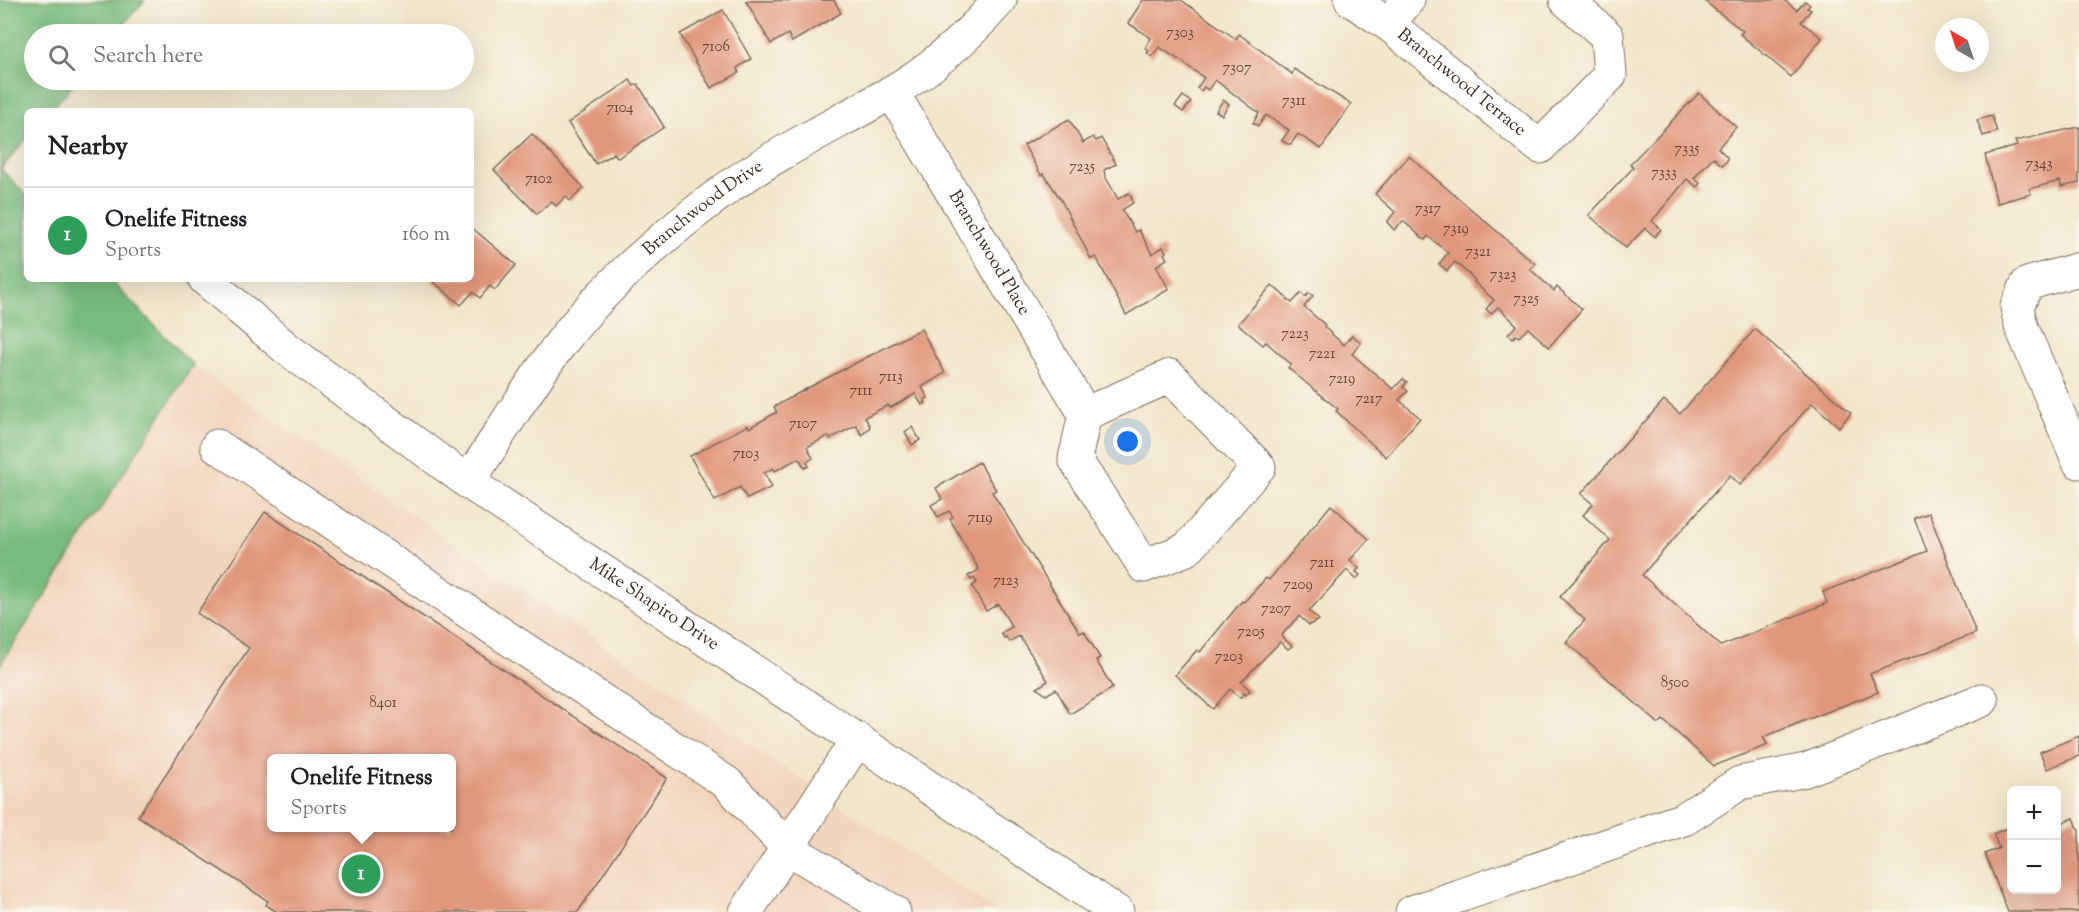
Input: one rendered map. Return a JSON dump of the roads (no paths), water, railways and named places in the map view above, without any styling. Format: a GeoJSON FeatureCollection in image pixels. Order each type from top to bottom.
{"type":"FeatureCollection","features":[{"type":"Feature","properties":{"kind":"street","name":"Branchwood Drive"},"geometry":{"type":"LineString","coordinates":[[468,482],[558,346],[602,295],[664,239],[726,189],[794,145],[892,92],[980,23],[1000,0]]}},
{"type":"Feature","properties":{"kind":"street","name":"Branchwood Terrace"},"geometry":{"type":"LineString","coordinates":[[1351,0],[1398,12],[1540,147],[1610,75],[1607,36],[1566,0]]}},
{"type":"Feature","properties":{"kind":"street","name":"Branchwood Place"},"geometry":{"type":"LineString","coordinates":[[892,92],[1085,414]]}},
{"type":"Feature","properties":{"kind":"street"},"geometry":{"type":"LineString","coordinates":[[2079,269],[2027,284],[2017,307],[2021,326],[2079,462]]}},
{"type":"Feature","properties":{"kind":"street","name":"Mike Shapiro Drive"},"geometry":{"type":"LineString","coordinates":[[209,282],[286,348],[468,482],[1118,912]]}},
{"type":"Feature","properties":{"kind":"street"},"geometry":{"type":"LineString","coordinates":[[1170,376],[1259,467],[1186,549],[1144,566],[1075,459],[1085,414],[1170,376]]}},
{"type":"Feature","properties":{"kind":"street"},"geometry":{"type":"LineString","coordinates":[[217,447],[727,783],[789,849],[894,912]]}},
{"type":"Feature","properties":{"kind":"street"},"geometry":{"type":"LineString","coordinates":[[1412,912],[1684,819],[1740,783],[1806,770],[1982,700]]}},
{"type":"Feature","properties":{"kind":"street"},"geometry":{"type":"LineString","coordinates":[[746,912],[789,849],[857,740]]}},
{"type":"Feature","properties":{"kind":"place","name":"Onelife Fitness"},"geometry":{"type":"Point","coordinates":[361,874]}}]}
